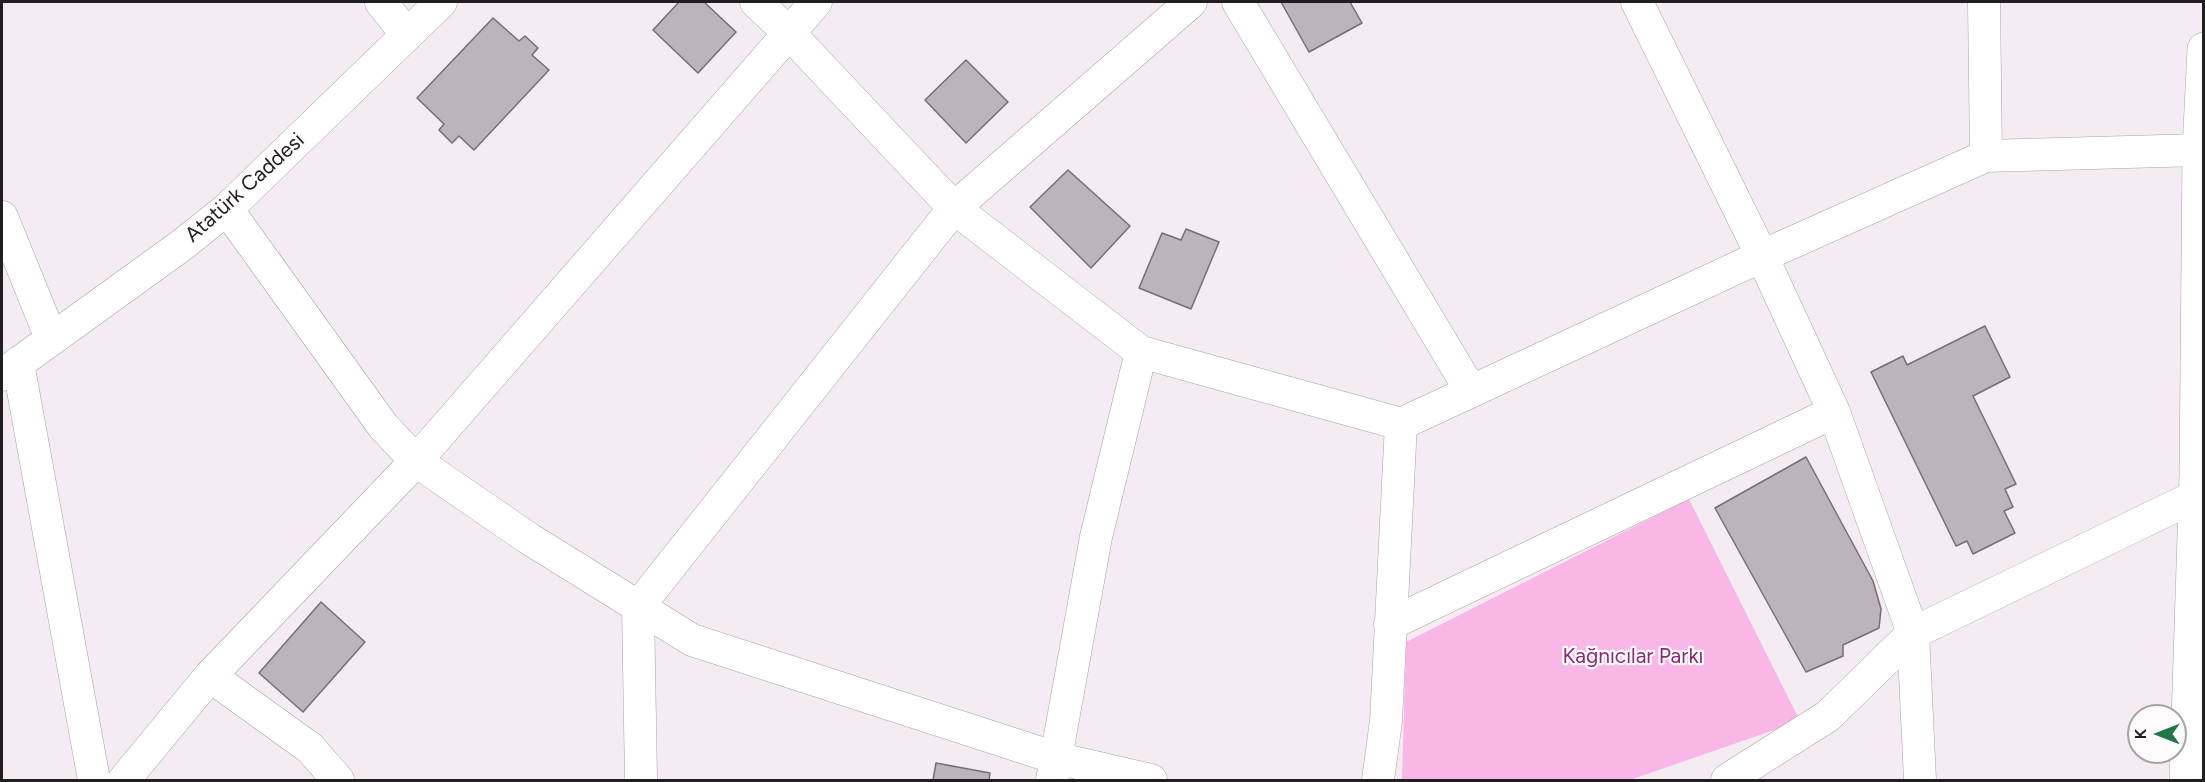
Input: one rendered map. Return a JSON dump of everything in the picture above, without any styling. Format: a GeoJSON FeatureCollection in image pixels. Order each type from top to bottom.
{"type":"FeatureCollection","features":[{"type":"Feature","properties":{"kind":"main road"},"geometry":{"type":"LineString","coordinates":[[2186,780],[2199,493],[2199,150],[2204,49]]}},
{"type":"Feature","properties":{"kind":"street"},"geometry":{"type":"LineString","coordinates":[[381,2],[407,35]]}},
{"type":"Feature","properties":{"kind":"street","name":"Atatürk Caddesi"},"geometry":{"type":"LineString","coordinates":[[10,369],[182,245],[227,209],[441,2]]}},
{"type":"Feature","properties":{"kind":"street"},"geometry":{"type":"LineString","coordinates":[[756,2],[788,32],[954,208],[1141,352],[1401,424],[1762,256],[1986,156],[2199,150]]}},
{"type":"Feature","properties":{"kind":"street"},"geometry":{"type":"LineString","coordinates":[[124,780],[210,676],[416,461],[816,2]]}},
{"type":"Feature","properties":{"kind":"street"},"geometry":{"type":"LineString","coordinates":[[641,780],[638,607],[954,208],[1191,2]]}},
{"type":"Feature","properties":{"kind":"street"},"geometry":{"type":"LineString","coordinates":[[1238,2],[1471,391]]}},
{"type":"Feature","properties":{"kind":"street"},"geometry":{"type":"LineString","coordinates":[[1637,2],[1762,256],[1834,412],[1912,633],[1920,780]]}},
{"type":"Feature","properties":{"kind":"street"},"geometry":{"type":"LineString","coordinates":[[1984,2],[1986,156]]}},
{"type":"Feature","properties":{"kind":"street"},"geometry":{"type":"LineString","coordinates":[[227,209],[383,426],[416,461],[528,538],[638,607],[692,640],[1054,769],[1151,780]]}},
{"type":"Feature","properties":{"kind":"street"},"geometry":{"type":"LineString","coordinates":[[2,217],[51,338]]}},
{"type":"Feature","properties":{"kind":"street"},"geometry":{"type":"LineString","coordinates":[[1054,769],[1096,537],[1141,352]]}},
{"type":"Feature","properties":{"kind":"street"},"geometry":{"type":"LineString","coordinates":[[10,369],[94,780]]}},
{"type":"Feature","properties":{"kind":"street"},"geometry":{"type":"LineString","coordinates":[[1390,624],[1834,412]]}},
{"type":"Feature","properties":{"kind":"street"},"geometry":{"type":"LineString","coordinates":[[1378,780],[1386,720],[1401,424]]}},
{"type":"Feature","properties":{"kind":"street"},"geometry":{"type":"LineString","coordinates":[[1727,780],[1828,716],[1912,633],[2199,493]]}},
{"type":"Feature","properties":{"kind":"street"},"geometry":{"type":"LineString","coordinates":[[210,676],[310,748],[338,780]]}},
{"type":"Feature","properties":{"kind":"green space","name":"Kağnıcılar Parkı"},"geometry":{"type":"Polygon","coordinates":[[[1689,499],[1800,721],[1630,780],[1402,779],[1406,642],[1689,499]]]}},
{"type":"Feature","properties":{"kind":"building"},"geometry":{"type":"Polygon","coordinates":[[[679,2],[704,2],[736,32],[698,73],[653,30],[679,2]]]}},
{"type":"Feature","properties":{"kind":"building"},"geometry":{"type":"Polygon","coordinates":[[[1281,2],[1350,2],[1362,23],[1309,52],[1281,2]]]}},
{"type":"Feature","properties":{"kind":"building"},"geometry":{"type":"Polygon","coordinates":[[[493,18],[519,41],[525,36],[538,48],[532,55],[549,70],[474,150],[459,136],[452,143],[439,130],[444,124],[417,98],[493,18]]]}},
{"type":"Feature","properties":{"kind":"building"},"geometry":{"type":"Polygon","coordinates":[[[966,60],[1008,102],[966,143],[925,100],[966,60]]]}},
{"type":"Feature","properties":{"kind":"building"},"geometry":{"type":"Polygon","coordinates":[[[1068,170],[1130,226],[1091,268],[1030,207],[1068,170]]]}},
{"type":"Feature","properties":{"kind":"building"},"geometry":{"type":"Polygon","coordinates":[[[1186,229],[1219,242],[1191,309],[1139,288],[1162,233],[1181,240],[1186,229]]]}},
{"type":"Feature","properties":{"kind":"building"},"geometry":{"type":"Polygon","coordinates":[[[1985,326],[2010,377],[1973,396],[2016,484],[2005,489],[2013,507],[2004,511],[2015,533],[1973,554],[1967,541],[1956,546],[1871,372],[1903,356],[1907,365],[1985,326]]]}},
{"type":"Feature","properties":{"kind":"building"},"geometry":{"type":"Polygon","coordinates":[[[1806,457],[1873,581],[1881,609],[1879,628],[1843,645],[1843,656],[1806,672],[1715,508],[1806,457]]]}},
{"type":"Feature","properties":{"kind":"building"},"geometry":{"type":"Polygon","coordinates":[[[321,602],[365,642],[303,712],[259,673],[321,602]]]}},
{"type":"Feature","properties":{"kind":"building"},"geometry":{"type":"Polygon","coordinates":[[[936,763],[990,773],[989,780],[933,780],[936,763]]]}}]}
